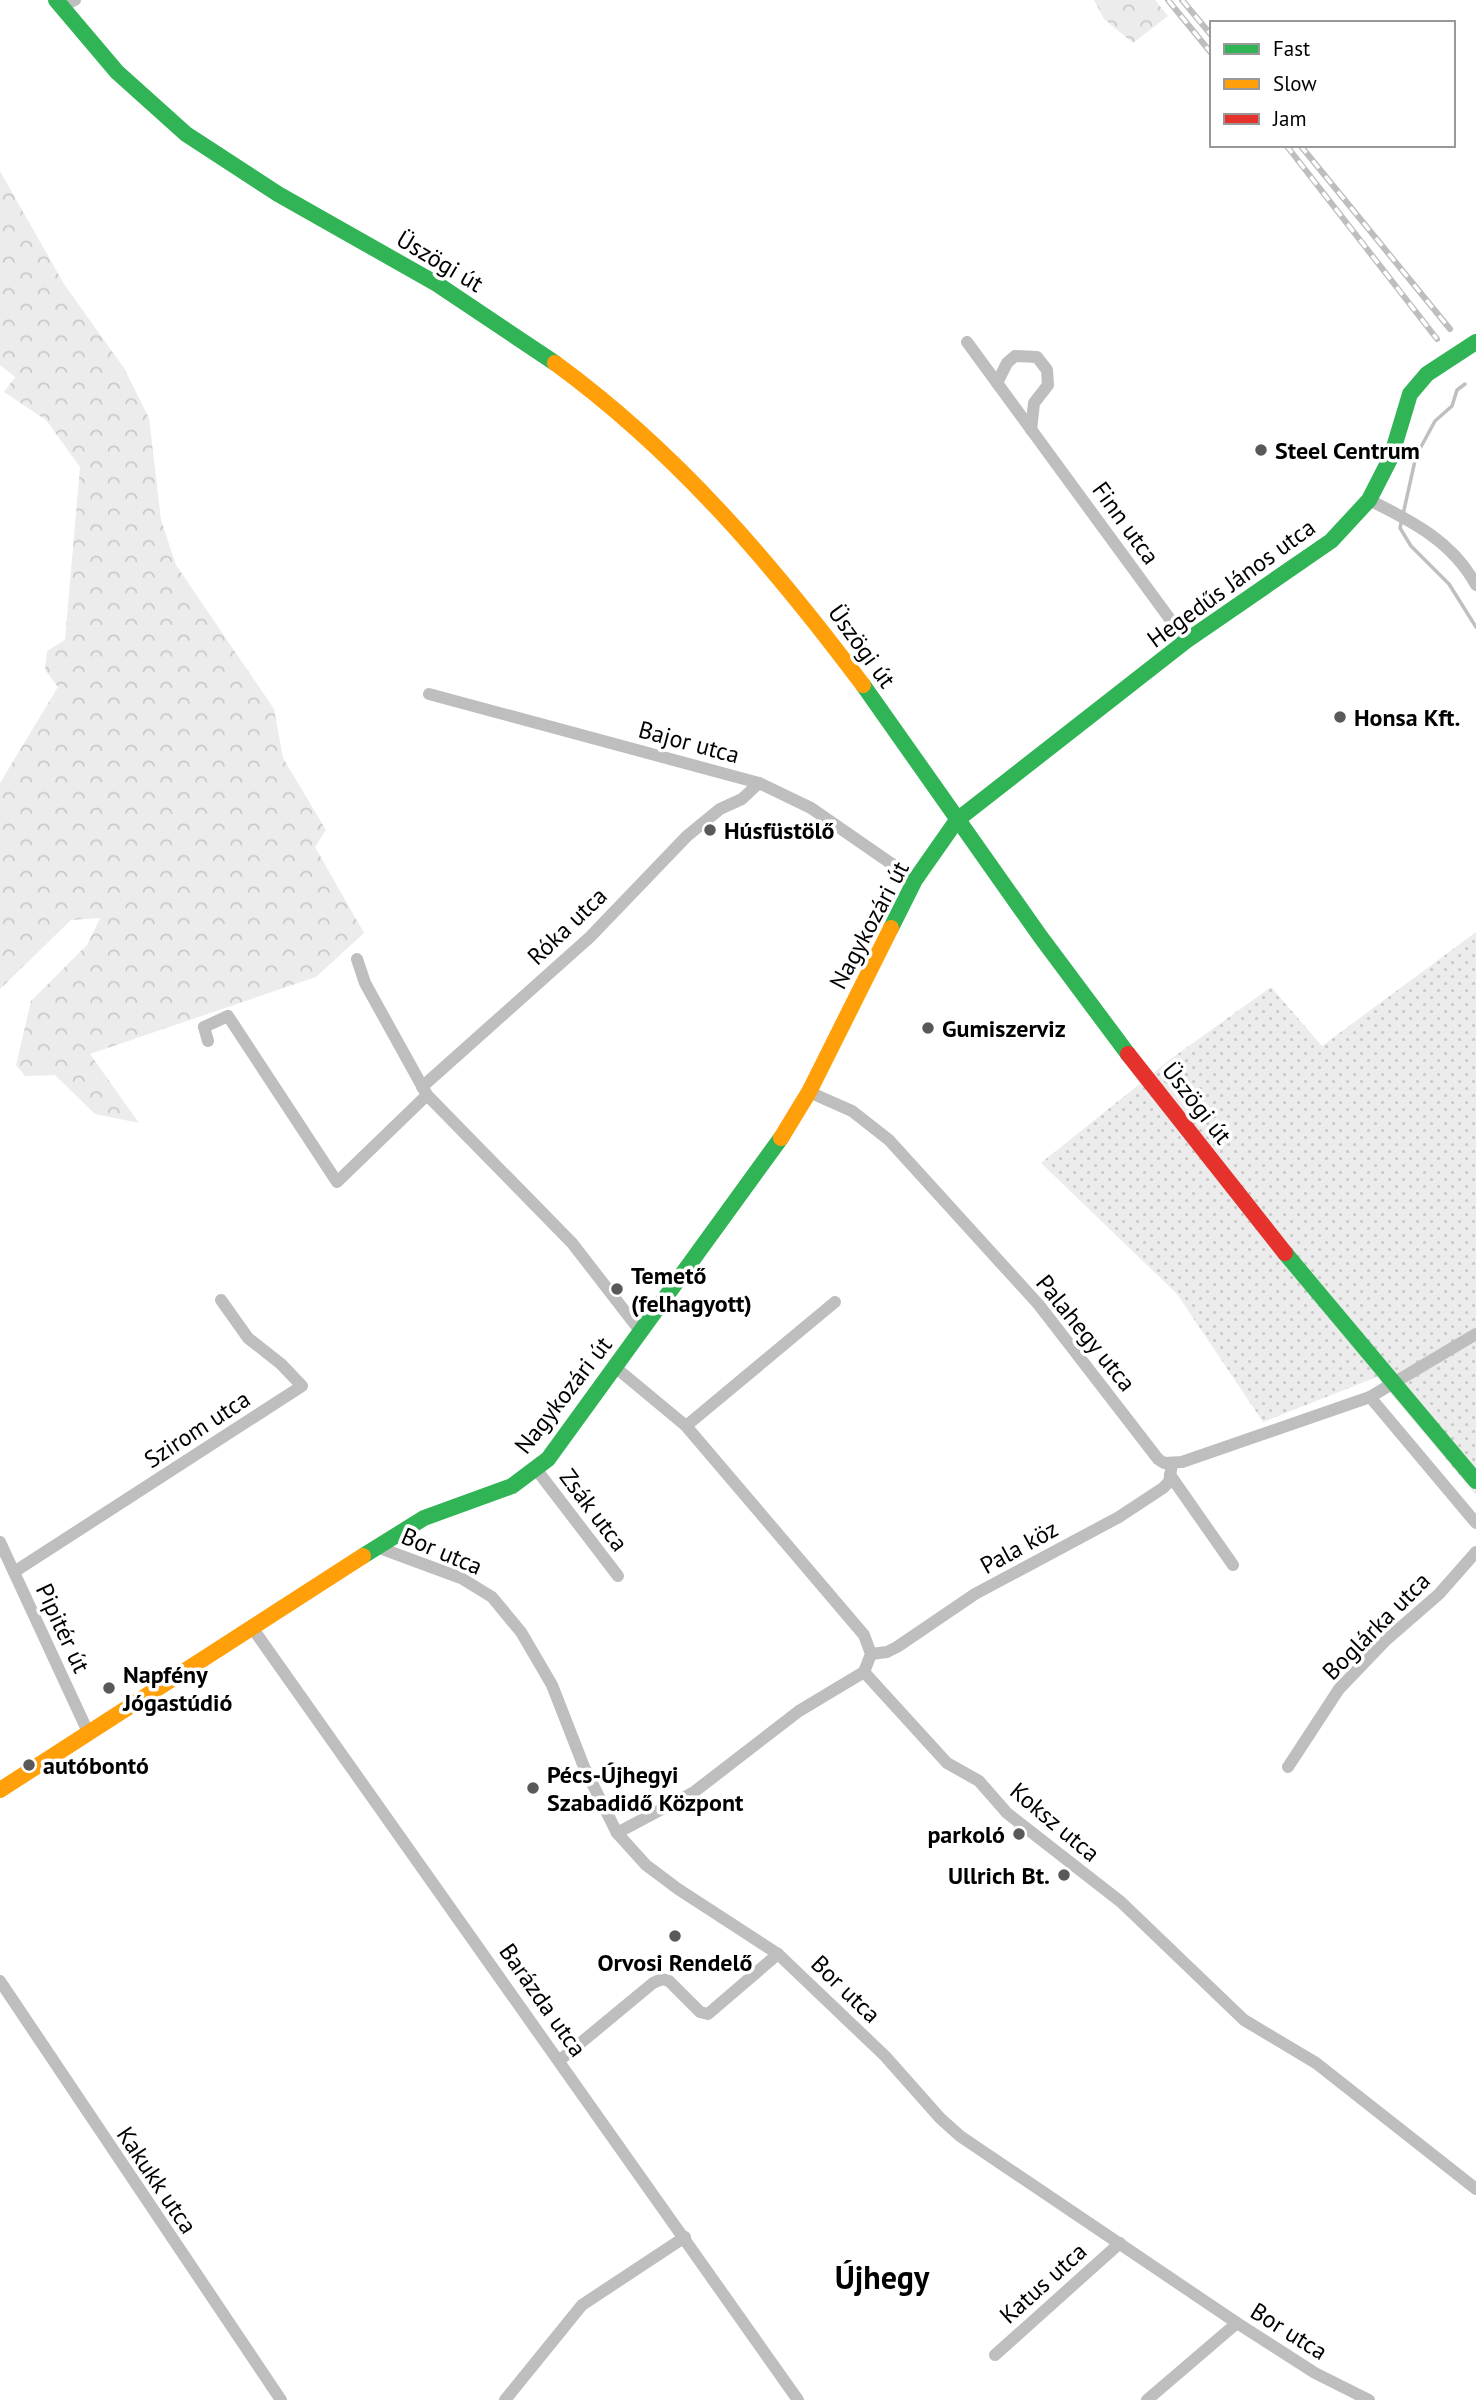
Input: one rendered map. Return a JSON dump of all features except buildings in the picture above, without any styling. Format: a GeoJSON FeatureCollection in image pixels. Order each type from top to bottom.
{"type":"FeatureCollection","features":[{"type":"Feature","properties":{"kind":"street","name":"Üszögi út"},"geometry":{"type":"LineString","coordinates":[[64,2],[107,62],[185,133],[219,158],[440,286],[517,335],[590,388],[669,457],[742,533],[807,610],[1092,1007],[1392,1384],[1476,1481]]}},
{"type":"Feature","properties":{"kind":"street","name":"Finn utca"},"geometry":{"type":"LineString","coordinates":[[967,342],[1186,641]]}},
{"type":"Feature","properties":{"kind":"street","name":"Hegedűs János utca"},"geometry":{"type":"LineString","coordinates":[[957,820],[1186,641],[1331,541],[1369,500],[1391,457],[1410,394],[1427,374],[1476,342]]}},
{"type":"Feature","properties":{"kind":"street"},"geometry":{"type":"LineString","coordinates":[[997,383],[1007,363],[1016,356],[1037,357],[1047,370],[1048,385],[1034,403],[1031,429]]}},
{"type":"Feature","properties":{"kind":"street"},"geometry":{"type":"LineString","coordinates":[[1369,500],[1409,521],[1444,544],[1466,567],[1476,585]]}},
{"type":"Feature","properties":{"kind":"street","name":"Bajor utca"},"geometry":{"type":"LineString","coordinates":[[429,694],[759,783],[811,808],[915,880]]}},
{"type":"Feature","properties":{"kind":"street","name":"Róka utca"},"geometry":{"type":"LineString","coordinates":[[208,1041],[204,1027],[228,1016],[337,1182],[424,1091],[590,937],[687,836],[720,809],[743,799],[759,783]]}},
{"type":"Feature","properties":{"kind":"street","name":"Nagykozári út"},"geometry":{"type":"LineString","coordinates":[[0,1790],[251,1626],[425,1518],[512,1486],[548,1459],[772,1154],[809,1092],[915,880],[957,820]]}},
{"type":"Feature","properties":{"kind":"street"},"geometry":{"type":"LineString","coordinates":[[357,959],[370,994],[424,1091],[572,1243],[641,1332]]}},
{"type":"Feature","properties":{"kind":"street","name":"Palahegy utca"},"geometry":{"type":"LineString","coordinates":[[809,1092],[852,1111],[889,1140],[1039,1306],[1158,1459],[1171,1469],[1233,1565]]}},
{"type":"Feature","properties":{"kind":"street","name":"Szirom utca"},"geometry":{"type":"LineString","coordinates":[[14,1572],[302,1386],[281,1364],[248,1338],[220,1300]]}},
{"type":"Feature","properties":{"kind":"street"},"geometry":{"type":"LineString","coordinates":[[685,1426],[835,1302]]}},
{"type":"Feature","properties":{"kind":"street"},"geometry":{"type":"LineString","coordinates":[[1171,1469],[1370,1397],[1476,1334]]}},
{"type":"Feature","properties":{"kind":"street"},"geometry":{"type":"LineString","coordinates":[[615,1367],[685,1426],[864,1636],[871,1654],[863,1672],[799,1711],[694,1792],[617,1833]]}},
{"type":"Feature","properties":{"kind":"street"},"geometry":{"type":"LineString","coordinates":[[1370,1397],[1476,1523]]}},
{"type":"Feature","properties":{"kind":"street","name":"Zsák utca"},"geometry":{"type":"LineString","coordinates":[[536,1469],[618,1576]]}},
{"type":"Feature","properties":{"kind":"street","name":"Pala köz"},"geometry":{"type":"LineString","coordinates":[[871,1654],[887,1653],[975,1594],[1119,1517],[1163,1488],[1171,1469]]}},
{"type":"Feature","properties":{"kind":"street","name":"Pipitér út"},"geometry":{"type":"LineString","coordinates":[[0,1542],[89,1732]]}},
{"type":"Feature","properties":{"kind":"street","name":"Bor utca"},"geometry":{"type":"LineString","coordinates":[[377,1547],[477,1586],[506,1611],[552,1685],[584,1767],[617,1833],[646,1865],[677,1889],[778,1954],[885,2056],[940,2118],[960,2136],[1237,2323],[1315,2373],[1369,2400]]}},
{"type":"Feature","properties":{"kind":"street","name":"Boglárka utca"},"geometry":{"type":"LineString","coordinates":[[1289,1768],[1339,1689],[1384,1642],[1439,1594],[1476,1552]]}},
{"type":"Feature","properties":{"kind":"street","name":"Barázda utca"},"geometry":{"type":"LineString","coordinates":[[251,1626],[798,2400]]}},
{"type":"Feature","properties":{"kind":"street","name":"Koksz utca"},"geometry":{"type":"LineString","coordinates":[[863,1672],[947,1763],[979,1781],[1007,1813],[1121,1902],[1244,2020],[1316,2063],[1476,2189]]}},
{"type":"Feature","properties":{"kind":"street"},"geometry":{"type":"LineString","coordinates":[[560,2060],[653,1983],[662,1979],[678,1988],[700,2012],[708,2014],[778,1954]]}},
{"type":"Feature","properties":{"kind":"street","name":"Kakukk utca"},"geometry":{"type":"LineString","coordinates":[[0,1982],[281,2400]]}},
{"type":"Feature","properties":{"kind":"street"},"geometry":{"type":"LineString","coordinates":[[505,2400],[582,2305],[685,2237]]}},
{"type":"Feature","properties":{"kind":"street","name":"Katus utca"},"geometry":{"type":"LineString","coordinates":[[995,2355],[1120,2243]]}},
{"type":"Feature","properties":{"kind":"street"},"geometry":{"type":"LineString","coordinates":[[1147,2400],[1237,2323]]}},
{"type":"Feature","properties":{"kind":"green space"},"geometry":{"type":"Polygon","coordinates":[[[1094,0],[1155,0],[1168,16],[1133,43],[1104,19],[1094,0]]]}},
{"type":"Feature","properties":{"kind":"green space"},"geometry":{"type":"Polygon","coordinates":[[[0,171],[64,284],[124,368],[149,418],[161,520],[176,565],[274,709],[283,758],[326,830],[315,847],[364,933],[316,977],[90,1054],[139,1123],[95,1114],[55,1075],[25,1076],[16,1065],[31,1001],[87,945],[100,918],[71,920],[0,989],[0,783],[58,687],[45,670],[47,651],[65,640],[80,467],[46,420],[4,392],[15,377],[0,365],[0,171]]]}},
{"type":"Feature","properties":{"kind":"green space"},"geometry":{"type":"Polygon","coordinates":[[[1476,932],[1476,1495],[1377,1377],[1263,1422],[1177,1294],[1041,1163],[1172,1058],[1271,987],[1322,1046],[1476,932]]]}},
{"type":"Feature","properties":{"kind":"waterway"},"geometry":{"type":"LineString","coordinates":[[1465,384],[1457,390],[1452,406],[1435,421],[1416,456],[1400,528],[1411,546],[1449,584],[1476,627]]}},
{"type":"Feature","properties":{"kind":"railway"},"geometry":{"type":"LineString","coordinates":[[1168,0],[1210,52]]}},
{"type":"Feature","properties":{"kind":"railway"},"geometry":{"type":"LineString","coordinates":[[1182,0],[1210,34]]}},
{"type":"Feature","properties":{"kind":"railway"},"geometry":{"type":"LineString","coordinates":[[1288,147],[1437,339]]}},
{"type":"Feature","properties":{"kind":"railway"},"geometry":{"type":"LineString","coordinates":[[1302,147],[1450,329]]}},
{"type":"Feature","properties":{"kind":"traffic: fast"},"geometry":{"type":"LineString","coordinates":[[56,0],[117,72],[186,134],[278,194],[437,284],[555,363]]}},
{"type":"Feature","properties":{"kind":"traffic: fast"},"geometry":{"type":"LineString","coordinates":[[891,928],[915,880],[957,820],[1186,641],[1331,541],[1369,500],[1391,457],[1410,394],[1427,374],[1476,342]]}},
{"type":"Feature","properties":{"kind":"traffic: fast"},"geometry":{"type":"LineString","coordinates":[[863,685],[1040,936],[1128,1054]]}},
{"type":"Feature","properties":{"kind":"traffic: fast"},"geometry":{"type":"LineString","coordinates":[[363,1556],[424,1518],[512,1486],[548,1459],[781,1138]]}},
{"type":"Feature","properties":{"kind":"traffic: fast"},"geometry":{"type":"LineString","coordinates":[[1285,1253],[1476,1481]]}},
{"type":"Feature","properties":{"kind":"traffic: slow"},"geometry":{"type":"LineString","coordinates":[[555,363],[600,397],[642,434],[721,512],[794,597],[863,685]]}},
{"type":"Feature","properties":{"kind":"traffic: slow"},"geometry":{"type":"LineString","coordinates":[[781,1138],[809,1092],[891,928]]}},
{"type":"Feature","properties":{"kind":"traffic: slow"},"geometry":{"type":"LineString","coordinates":[[0,1790],[363,1556]]}},
{"type":"Feature","properties":{"kind":"traffic: jam"},"geometry":{"type":"LineString","coordinates":[[1128,1054],[1285,1253]]}},
{"type":"Feature","properties":{"kind":"place","name":"Steel Centrum"},"geometry":{"type":"Point","coordinates":[1261,450]}},
{"type":"Feature","properties":{"kind":"place","name":"Honsa Kft."},"geometry":{"type":"Point","coordinates":[1340,717]}},
{"type":"Feature","properties":{"kind":"place","name":"Húsfüstölő"},"geometry":{"type":"Point","coordinates":[710,830]}},
{"type":"Feature","properties":{"kind":"place","name":"Gumiszerviz"},"geometry":{"type":"Point","coordinates":[928,1028]}},
{"type":"Feature","properties":{"kind":"place","name":"Temető (felhagyott)"},"geometry":{"type":"Point","coordinates":[617,1289]}},
{"type":"Feature","properties":{"kind":"place","name":"Napfény Jógastúdió"},"geometry":{"type":"Point","coordinates":[109,1688]}},
{"type":"Feature","properties":{"kind":"place","name":"autóbontó"},"geometry":{"type":"Point","coordinates":[29,1765]}},
{"type":"Feature","properties":{"kind":"place","name":"Pécs-Újhegyi Szabadidő Központ"},"geometry":{"type":"Point","coordinates":[533,1788]}},
{"type":"Feature","properties":{"kind":"place","name":"parkoló"},"geometry":{"type":"Point","coordinates":[1019,1834]}},
{"type":"Feature","properties":{"kind":"place","name":"Ullrich Bt."},"geometry":{"type":"Point","coordinates":[1064,1875]}},
{"type":"Feature","properties":{"kind":"place","name":"Orvosi Rendelő"},"geometry":{"type":"Point","coordinates":[675,1936]}},
{"type":"Feature","properties":{"kind":"district","name":"Újhegy"},"geometry":{"type":"Point","coordinates":[882,2277]}}]}
